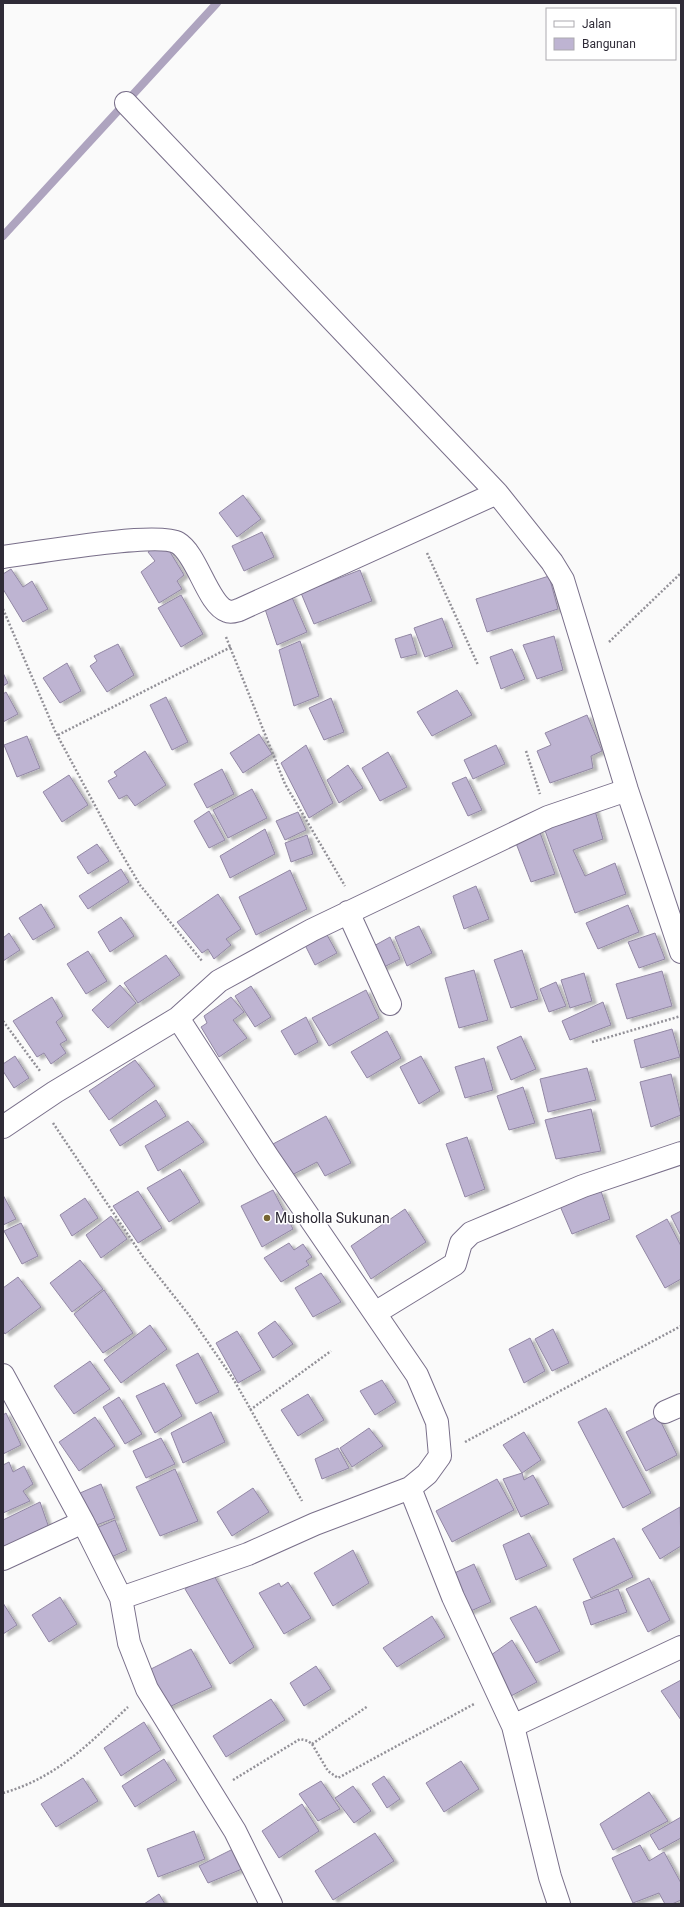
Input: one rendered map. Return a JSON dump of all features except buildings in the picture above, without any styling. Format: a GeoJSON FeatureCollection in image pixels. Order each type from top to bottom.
{"type":"FeatureCollection","features":[{"type":"Feature","properties":{"kind":"street"},"geometry":{"type":"LineString","coordinates":[[126,103],[497,493],[552,562],[563,580],[587,663],[627,790],[677,926],[681,952]]}},
{"type":"Feature","properties":{"kind":"street"},"geometry":{"type":"LineString","coordinates":[[3,557],[132,540],[172,540],[185,549],[221,609],[229,612],[239,610],[497,493]]}},
{"type":"Feature","properties":{"kind":"street"},"geometry":{"type":"LineString","coordinates":[[3,1128],[48,1098],[178,1018],[219,981],[312,930],[548,817],[627,790]]}},
{"type":"Feature","properties":{"kind":"street"},"geometry":{"type":"LineString","coordinates":[[353,910],[390,1004]]}},
{"type":"Feature","properties":{"kind":"street"},"geometry":{"type":"LineString","coordinates":[[120,1598],[248,1554],[315,1524],[410,1488],[427,1474],[440,1456],[437,1422],[417,1375],[268,1157],[178,1018]]}},
{"type":"Feature","properties":{"kind":"street"},"geometry":{"type":"LineString","coordinates":[[375,1314],[455,1264],[461,1243],[472,1233],[583,1186],[681,1153]]}},
{"type":"Feature","properties":{"kind":"street"},"geometry":{"type":"LineString","coordinates":[[3,1375],[83,1522],[120,1598],[129,1644],[147,1689],[235,1831],[271,1904]]}},
{"type":"Feature","properties":{"kind":"street"},"geometry":{"type":"LineString","coordinates":[[410,1488],[452,1597],[513,1726],[550,1877],[559,1904]]}},
{"type":"Feature","properties":{"kind":"street"},"geometry":{"type":"LineString","coordinates":[[3,1559],[83,1522]]}},
{"type":"Feature","properties":{"kind":"street"},"geometry":{"type":"LineString","coordinates":[[513,1726],[681,1647]]}},
{"type":"Feature","properties":{"kind":"path"},"geometry":{"type":"LineString","coordinates":[[417,530],[478,665]]}},
{"type":"Feature","properties":{"kind":"path"},"geometry":{"type":"LineString","coordinates":[[587,663],[681,572]]}},
{"type":"Feature","properties":{"kind":"path"},"geometry":{"type":"LineString","coordinates":[[3,609],[58,735],[113,839],[140,885],[219,981]]}},
{"type":"Feature","properties":{"kind":"path"},"geometry":{"type":"LineString","coordinates":[[221,609],[224,632],[285,784],[353,910]]}},
{"type":"Feature","properties":{"kind":"path"},"geometry":{"type":"LineString","coordinates":[[58,735],[230,647]]}},
{"type":"Feature","properties":{"kind":"path"},"geometry":{"type":"LineString","coordinates":[[526,751],[548,817]]}},
{"type":"Feature","properties":{"kind":"path"},"geometry":{"type":"LineString","coordinates":[[592,1042],[681,1016]]}},
{"type":"Feature","properties":{"kind":"path"},"geometry":{"type":"LineString","coordinates":[[3,1021],[143,1257],[189,1315],[234,1380],[315,1524]]}},
{"type":"Feature","properties":{"kind":"path"},"geometry":{"type":"LineString","coordinates":[[440,1456],[681,1326]]}},
{"type":"Feature","properties":{"kind":"path"},"geometry":{"type":"LineString","coordinates":[[250,1410],[331,1351]]}},
{"type":"Feature","properties":{"kind":"path"},"geometry":{"type":"LineString","coordinates":[[3,1793],[24,1787],[50,1773],[79,1753],[147,1689]]}},
{"type":"Feature","properties":{"kind":"path"},"geometry":{"type":"LineString","coordinates":[[211,1794],[300,1739],[308,1741],[312,1744],[328,1771],[338,1778],[497,1692]]}},
{"type":"Feature","properties":{"kind":"path"},"geometry":{"type":"LineString","coordinates":[[312,1744],[368,1706]]}},
{"type":"Feature","properties":{"kind":"waterway"},"geometry":{"type":"LineString","coordinates":[[3,236],[217,3]]}},
{"type":"Feature","properties":{"kind":"place","name":"Musholla Sukunan"},"geometry":{"type":"Point","coordinates":[267,1218]}}]}
